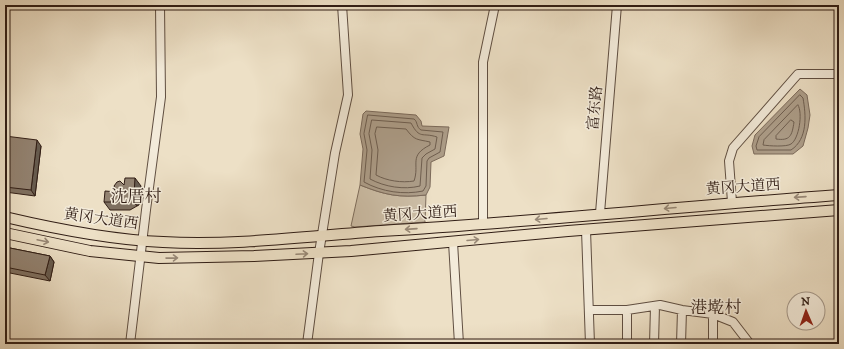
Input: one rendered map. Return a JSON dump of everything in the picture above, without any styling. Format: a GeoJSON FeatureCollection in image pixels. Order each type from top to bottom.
{"type":"FeatureCollection","features":[{"type":"Feature","properties":{"kind":"main road","name":"黄冈大道西"},"geometry":{"type":"LineString","coordinates":[[5,217],[89,234],[163,242],[230,242],[276,240],[322,235],[483,224],[732,202],[839,195]]}},
{"type":"Feature","properties":{"kind":"main road","name":"黄冈大道西"},"geometry":{"type":"LineString","coordinates":[[5,233],[90,250],[159,258],[254,256],[453,242],[839,210]]}},
{"type":"Feature","properties":{"kind":"street"},"geometry":{"type":"LineString","coordinates":[[130,344],[161,97],[160,5]]}},
{"type":"Feature","properties":{"kind":"street"},"geometry":{"type":"LineString","coordinates":[[307,344],[319,252],[335,152],[348,95],[342,5]]}},
{"type":"Feature","properties":{"kind":"street"},"geometry":{"type":"LineString","coordinates":[[483,224],[483,62],[495,5]]}},
{"type":"Feature","properties":{"kind":"street","name":"富东路"},"geometry":{"type":"LineString","coordinates":[[600,214],[617,5]]}},
{"type":"Feature","properties":{"kind":"street"},"geometry":{"type":"LineString","coordinates":[[732,202],[729,161],[733,148],[798,74],[839,74]]}},
{"type":"Feature","properties":{"kind":"street"},"geometry":{"type":"LineString","coordinates":[[586,230],[590,344]]}},
{"type":"Feature","properties":{"kind":"street"},"geometry":{"type":"LineString","coordinates":[[453,242],[459,344]]}},
{"type":"Feature","properties":{"kind":"street"},"geometry":{"type":"LineString","coordinates":[[590,310],[628,310],[660,305],[682,310],[713,314],[733,322],[750,344]]}},
{"type":"Feature","properties":{"kind":"street"},"geometry":{"type":"LineString","coordinates":[[654,344],[655,306]]}},
{"type":"Feature","properties":{"kind":"street"},"geometry":{"type":"LineString","coordinates":[[627,344],[628,310]]}},
{"type":"Feature","properties":{"kind":"street"},"geometry":{"type":"LineString","coordinates":[[681,344],[682,310]]}},
{"type":"Feature","properties":{"kind":"street"},"geometry":{"type":"LineString","coordinates":[[713,314],[713,344]]}},
{"type":"Feature","properties":{"kind":"shaded area"},"geometry":{"type":"Polygon","coordinates":[[[360,185],[392,195],[426,195],[425,222],[355,227],[351,226],[360,185]]]}},
{"type":"Feature","properties":{"kind":"water"},"geometry":{"type":"Polygon","coordinates":[[[800,89],[807,95],[810,115],[803,146],[793,154],[754,154],[752,146],[755,135],[800,89]]]}},
{"type":"Feature","properties":{"kind":"water"},"geometry":{"type":"Polygon","coordinates":[[[366,111],[416,115],[421,121],[422,126],[449,127],[444,156],[431,162],[430,187],[426,195],[392,195],[360,185],[363,149],[360,134],[363,114],[366,111]]]}},
{"type":"Feature","properties":{"kind":"building"},"geometry":{"type":"Polygon","coordinates":[[[5,136],[37,140],[31,190],[5,187],[5,136]]]}},
{"type":"Feature","properties":{"kind":"building"},"geometry":{"type":"Polygon","coordinates":[[[125,178],[135,178],[134,195],[124,202],[104,202],[105,191],[118,192],[114,186],[120,181],[124,185],[125,178]]]}},
{"type":"Feature","properties":{"kind":"building"},"geometry":{"type":"Polygon","coordinates":[[[5,247],[50,256],[45,275],[5,267],[5,247]]]}},
{"type":"Feature","properties":{"kind":"building"},"geometry":{"type":"Polygon","coordinates":[[[5,340],[30,340],[30,344],[5,344],[5,340]]]}},
{"type":"Feature","properties":{"kind":"building"},"geometry":{"type":"Polygon","coordinates":[[[135,340],[193,341],[193,344],[135,344],[135,340]]]}},
{"type":"Feature","properties":{"kind":"district","name":"沈厝村"},"geometry":{"type":"Point","coordinates":[136,197]}},
{"type":"Feature","properties":{"kind":"district","name":"港墘村"},"geometry":{"type":"Point","coordinates":[716,308]}}]}
